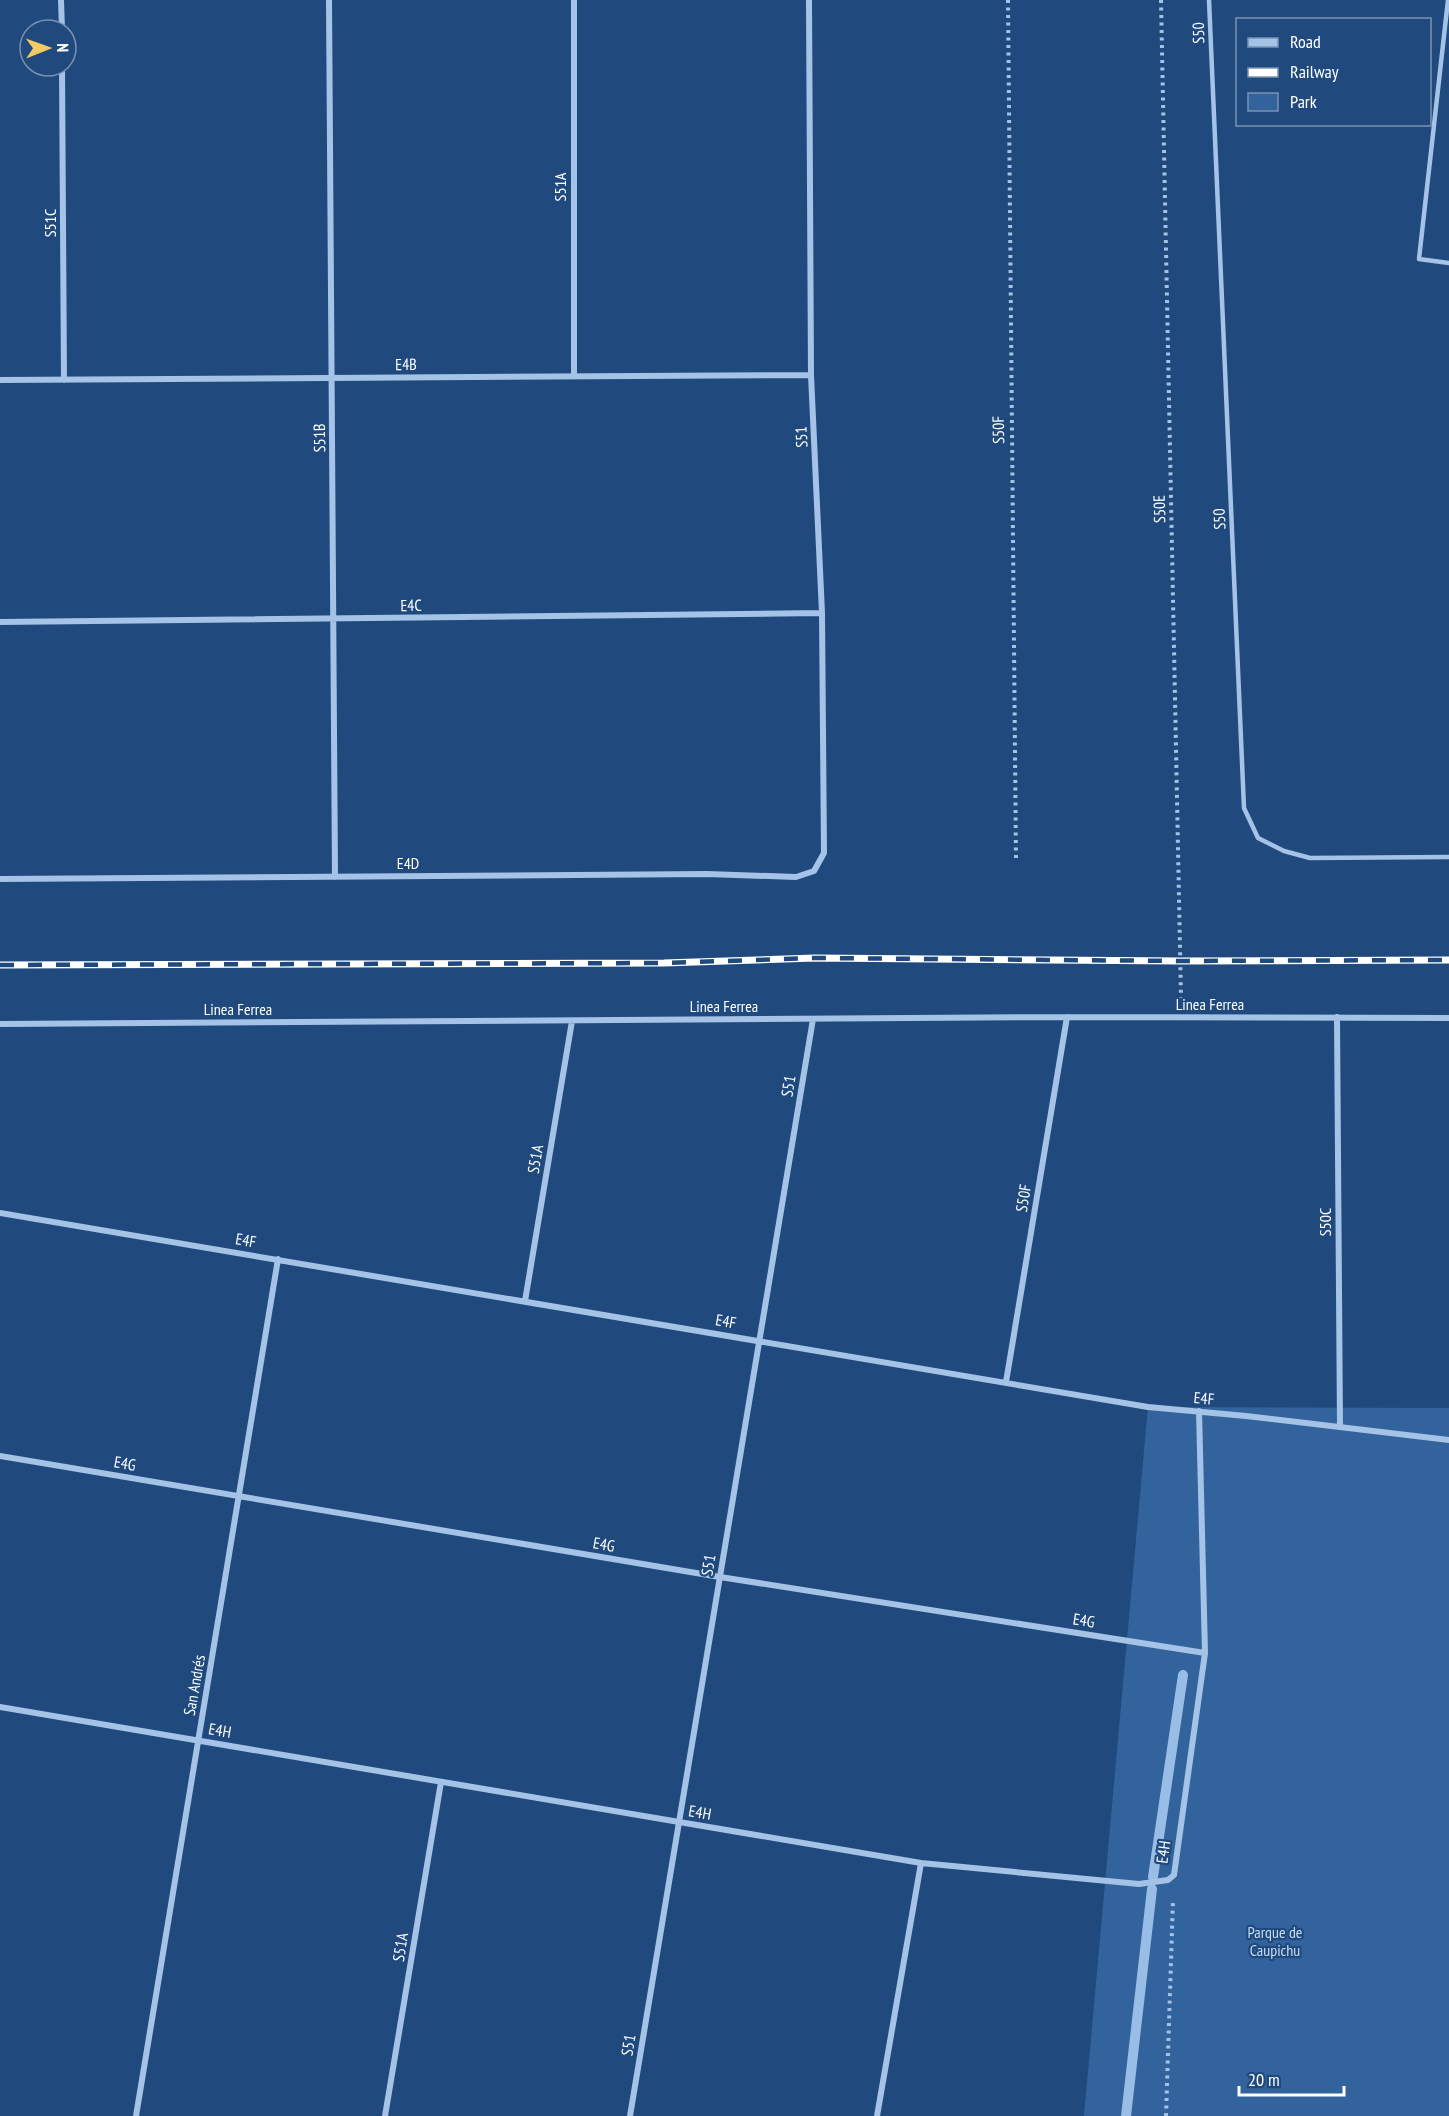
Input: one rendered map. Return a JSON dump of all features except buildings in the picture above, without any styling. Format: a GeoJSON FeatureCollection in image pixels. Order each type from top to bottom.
{"type":"FeatureCollection","features":[{"type":"Feature","properties":{"kind":"street"},"geometry":{"type":"LineString","coordinates":[[61,0],[62,18]]}},
{"type":"Feature","properties":{"kind":"street","name":"S51B"},"geometry":{"type":"LineString","coordinates":[[329,0],[335,877]]}},
{"type":"Feature","properties":{"kind":"street","name":"S51A"},"geometry":{"type":"LineString","coordinates":[[574,0],[574,375]]}},
{"type":"Feature","properties":{"kind":"street","name":"S51"},"geometry":{"type":"LineString","coordinates":[[809,0],[812,375],[822,613],[824,853],[814,871]]}},
{"type":"Feature","properties":{"kind":"street","name":"S51C"},"geometry":{"type":"LineString","coordinates":[[62,78],[64,380]]}},
{"type":"Feature","properties":{"kind":"street","name":"E4B"},"geometry":{"type":"LineString","coordinates":[[0,380],[812,375]]}},
{"type":"Feature","properties":{"kind":"street","name":"E4C"},"geometry":{"type":"LineString","coordinates":[[0,621],[822,613]]}},
{"type":"Feature","properties":{"kind":"street","name":"E4D"},"geometry":{"type":"LineString","coordinates":[[0,879],[707,874],[796,878],[814,871]]}},
{"type":"Feature","properties":{"kind":"street","name":"Linea Ferrea"},"geometry":{"type":"LineString","coordinates":[[0,1023],[1067,1017],[1449,1018]]}},
{"type":"Feature","properties":{"kind":"street","name":"S50F"},"geometry":{"type":"LineString","coordinates":[[1006,1382],[1067,1017]]}},
{"type":"Feature","properties":{"kind":"street","name":"S50C"},"geometry":{"type":"LineString","coordinates":[[1337,1017],[1340,1427]]}},
{"type":"Feature","properties":{"kind":"street","name":"S51"},"geometry":{"type":"LineString","coordinates":[[630,2116],[813,1019]]}},
{"type":"Feature","properties":{"kind":"street","name":"S51A"},"geometry":{"type":"LineString","coordinates":[[525,1301],[572,1021]]}},
{"type":"Feature","properties":{"kind":"street","name":"E4F"},"geometry":{"type":"LineString","coordinates":[[0,1213],[1148,1407],[1449,1440]]}},
{"type":"Feature","properties":{"kind":"street","name":"San Andrés"},"geometry":{"type":"LineString","coordinates":[[136,2116],[278,1259]]}},
{"type":"Feature","properties":{"kind":"street","name":"E4H"},"geometry":{"type":"LineString","coordinates":[[0,1707],[921,1863],[1139,1884],[1168,1880],[1174,1875],[1205,1653],[1199,1411]]}},
{"type":"Feature","properties":{"kind":"street","name":"E4G"},"geometry":{"type":"LineString","coordinates":[[0,1456],[720,1577],[1205,1653]]}},
{"type":"Feature","properties":{"kind":"street","name":"S51A"},"geometry":{"type":"LineString","coordinates":[[385,2116],[441,1782]]}},
{"type":"Feature","properties":{"kind":"street"},"geometry":{"type":"LineString","coordinates":[[878,2116],[921,1863]]}},
{"type":"Feature","properties":{"kind":"lane","name":"S50"},"geometry":{"type":"LineString","coordinates":[[1209,0],[1244,808],[1258,838],[1284,851],[1310,858],[1449,857]]}},
{"type":"Feature","properties":{"kind":"lane"},"geometry":{"type":"LineString","coordinates":[[1448,0],[1419,259],[1449,263]]}},
{"type":"Feature","properties":{"kind":"path","name":"S50F"},"geometry":{"type":"LineString","coordinates":[[1008,0],[1016,860]]}},
{"type":"Feature","properties":{"kind":"path","name":"S50E"},"geometry":{"type":"LineString","coordinates":[[1161,0],[1182,1018]]}},
{"type":"Feature","properties":{"kind":"path"},"geometry":{"type":"LineString","coordinates":[[1166,2116],[1174,1875]]}},
{"type":"Feature","properties":{"kind":"green space","name":"Parque de Caupichu"},"geometry":{"type":"Polygon","coordinates":[[[1148,1407],[1449,1408],[1449,2116],[1084,2116],[1148,1407]]]}},
{"type":"Feature","properties":{"kind":"waterway"},"geometry":{"type":"LineString","coordinates":[[1153,1877],[1183,1675]]}},
{"type":"Feature","properties":{"kind":"waterway"},"geometry":{"type":"LineString","coordinates":[[1126,2116],[1152,1889]]}},
{"type":"Feature","properties":{"kind":"railway"},"geometry":{"type":"LineString","coordinates":[[0,965],[664,963],[815,958],[1181,961],[1449,960]]}}]}
